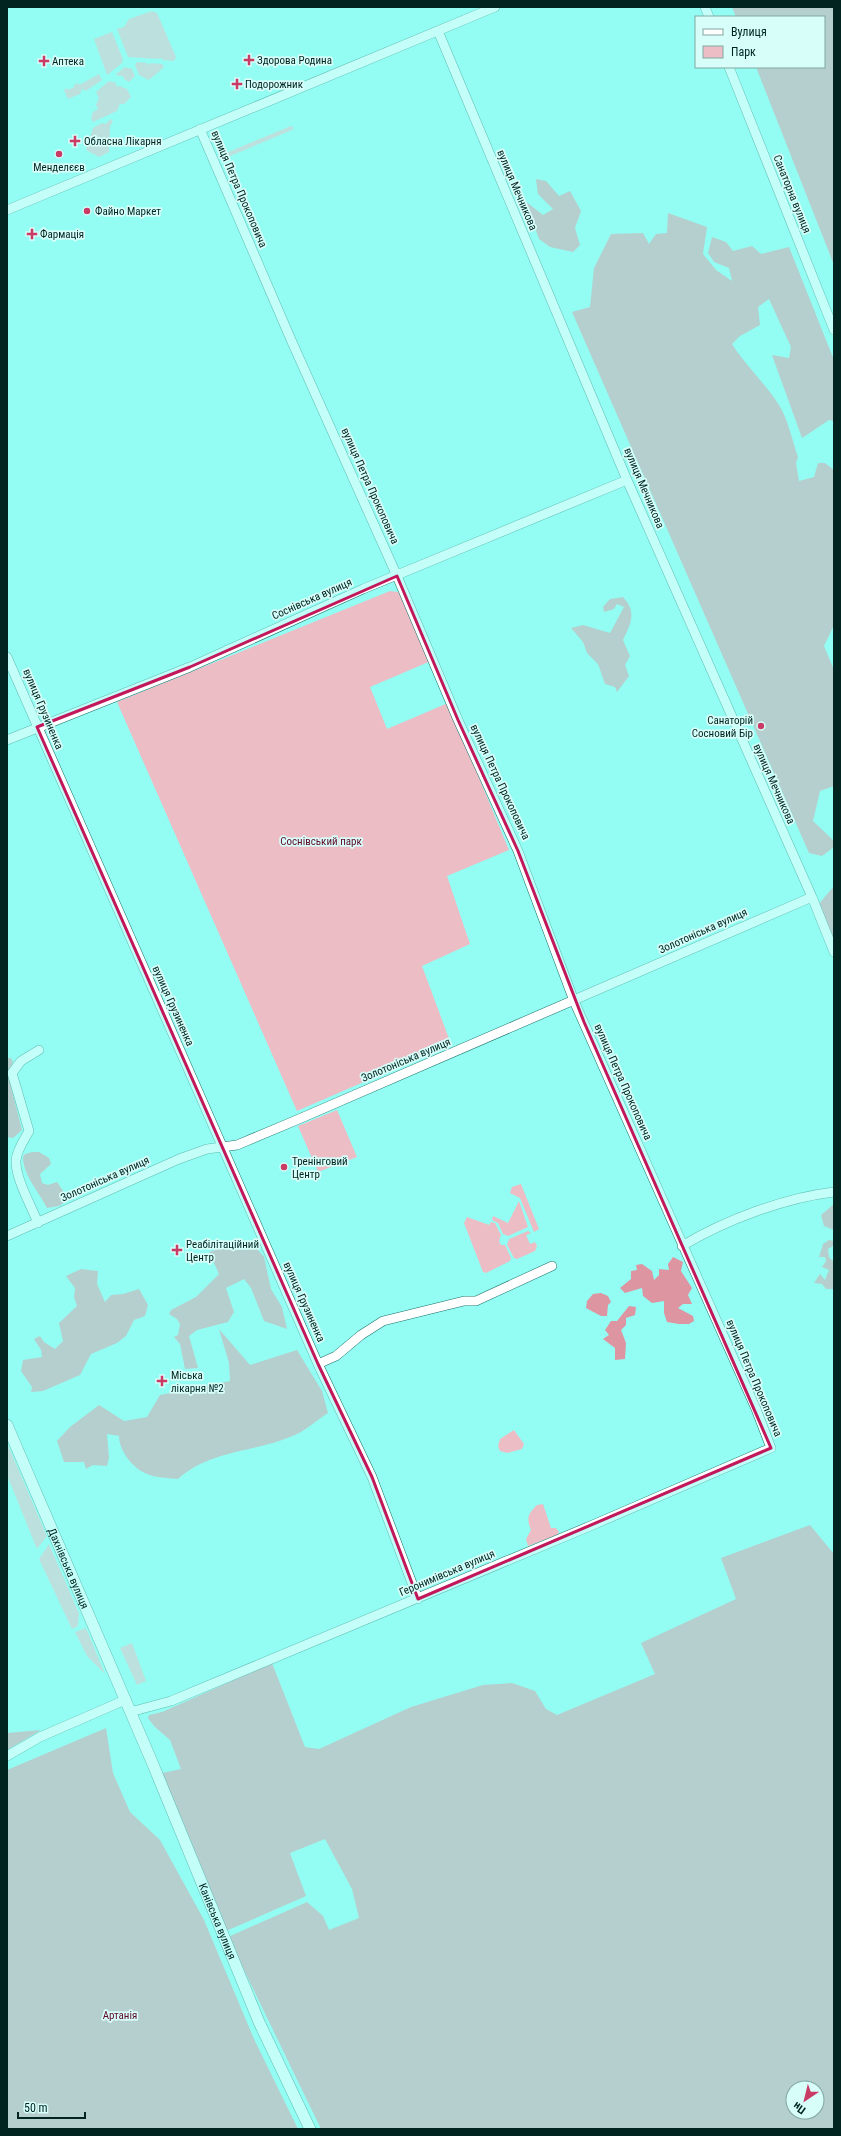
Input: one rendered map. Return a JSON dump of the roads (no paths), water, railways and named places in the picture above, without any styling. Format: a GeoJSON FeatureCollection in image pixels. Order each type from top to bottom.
{"type":"FeatureCollection","features":[{"type":"Feature","properties":{"kind":"main road","name":"Дахнівська вулиця"},"geometry":{"type":"LineString","coordinates":[[7,1425],[130,1712]]}},
{"type":"Feature","properties":{"kind":"main road","name":"Канівська вулиця"},"geometry":{"type":"LineString","coordinates":[[130,1712],[259,2022],[310,2129]]}},
{"type":"Feature","properties":{"kind":"street"},"geometry":{"type":"LineString","coordinates":[[7,210],[495,7]]}},
{"type":"Feature","properties":{"kind":"street","name":"вулиця Мечникова"},"geometry":{"type":"LineString","coordinates":[[438,31],[627,480],[812,897],[834,952]]}},
{"type":"Feature","properties":{"kind":"street","name":"Санаторна вулиця"},"geometry":{"type":"LineString","coordinates":[[729,68],[834,330]]}},
{"type":"Feature","properties":{"kind":"street","name":"вулиця Петра Прокоповича"},"geometry":{"type":"LineString","coordinates":[[200,129],[292,342],[397,576],[458,720],[518,851],[574,1001],[682,1246],[756,1408],[771,1448]]}},
{"type":"Feature","properties":{"kind":"street","name":"Соснівська вулиця"},"geometry":{"type":"LineString","coordinates":[[7,740],[190,667],[397,576],[627,480]]}},
{"type":"Feature","properties":{"kind":"street","name":"вулиця Грузиненка"},"geometry":{"type":"LineString","coordinates":[[7,657],[318,1364],[372,1478],[418,1599]]}},
{"type":"Feature","properties":{"kind":"street","name":"Золотоніська вулиця"},"geometry":{"type":"LineString","coordinates":[[7,1236],[179,1159],[207,1149],[237,1145],[574,1001],[812,897]]}},
{"type":"Feature","properties":{"kind":"street"},"geometry":{"type":"LineString","coordinates":[[38,1223],[17,1172],[16,1159],[21,1144],[29,1131],[12,1074],[21,1061],[39,1050]]}},
{"type":"Feature","properties":{"kind":"street"},"geometry":{"type":"LineString","coordinates":[[682,1246],[716,1227],[808,1195],[834,1192]]}},
{"type":"Feature","properties":{"kind":"street"},"geometry":{"type":"LineString","coordinates":[[318,1364],[336,1356],[361,1335],[384,1321],[464,1301],[476,1301],[552,1266]]}},
{"type":"Feature","properties":{"kind":"street","name":"Геронимівська вулиця"},"geometry":{"type":"LineString","coordinates":[[130,1712],[171,1701],[418,1599],[771,1448]]}},
{"type":"Feature","properties":{"kind":"street"},"geometry":{"type":"LineString","coordinates":[[7,1756],[40,1737],[103,1711],[125,1700]]}},
{"type":"Feature","properties":{"kind":"place","name":"Здорова Родина"},"geometry":{"type":"Point","coordinates":[249,60]}},
{"type":"Feature","properties":{"kind":"place","name":"Аптека"},"geometry":{"type":"Point","coordinates":[44,61]}},
{"type":"Feature","properties":{"kind":"place","name":"Подорожник"},"geometry":{"type":"Point","coordinates":[237,84]}},
{"type":"Feature","properties":{"kind":"place","name":"Обласна Лікарня"},"geometry":{"type":"Point","coordinates":[75,141]}},
{"type":"Feature","properties":{"kind":"place","name":"Менделєєв"},"geometry":{"type":"Point","coordinates":[59,154]}},
{"type":"Feature","properties":{"kind":"place","name":"Файно Маркет"},"geometry":{"type":"Point","coordinates":[87,211]}},
{"type":"Feature","properties":{"kind":"place","name":"Фармація"},"geometry":{"type":"Point","coordinates":[32,234]}},
{"type":"Feature","properties":{"kind":"place","name":"Санаторій Сосновий Бір"},"geometry":{"type":"Point","coordinates":[761,726]}},
{"type":"Feature","properties":{"kind":"place","name":"Тренінговий Центр"},"geometry":{"type":"Point","coordinates":[284,1167]}},
{"type":"Feature","properties":{"kind":"place","name":"Реабілітаційний Центр"},"geometry":{"type":"Point","coordinates":[177,1250]}},
{"type":"Feature","properties":{"kind":"place","name":"Міська лікарня №2"},"geometry":{"type":"Point","coordinates":[162,1381]}},
{"type":"Feature","properties":{"kind":"park label","name":"Соснівський парк"},"geometry":{"type":"Point","coordinates":[321,841]}},
{"type":"Feature","properties":{"kind":"park label","name":"Артанія"},"geometry":{"type":"Point","coordinates":[120,2015]}}]}
